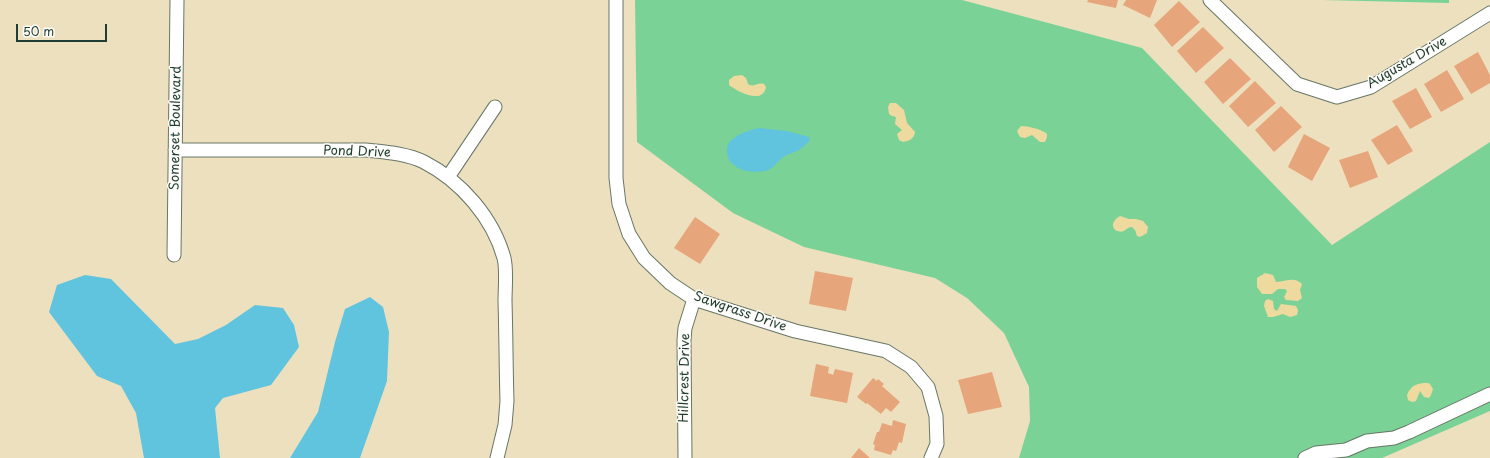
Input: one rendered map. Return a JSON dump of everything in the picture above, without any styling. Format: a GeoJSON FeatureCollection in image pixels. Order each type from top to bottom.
{"type":"FeatureCollection","features":[{"type":"Feature","properties":{"kind":"street","name":"Somerset Boulevard"},"geometry":{"type":"LineString","coordinates":[[174,255],[177,0]]}},
{"type":"Feature","properties":{"kind":"street","name":"Sawgrass Drive"},"geometry":{"type":"LineString","coordinates":[[616,0],[616,178],[619,204],[629,234],[644,258],[670,283],[694,299],[795,330],[886,351],[911,367],[928,387],[936,416],[937,444],[931,458]]}},
{"type":"Feature","properties":{"kind":"street","name":"Augusta Drive"},"geometry":{"type":"LineString","coordinates":[[1210,0],[1297,84],[1337,97],[1372,87],[1490,13]]}},
{"type":"Feature","properties":{"kind":"street"},"geometry":{"type":"LineString","coordinates":[[448,178],[495,107]]}},
{"type":"Feature","properties":{"kind":"street","name":"Pond Drive"},"geometry":{"type":"LineString","coordinates":[[176,150],[365,150],[394,153],[423,161],[448,178],[467,195],[482,213],[496,236],[504,259],[507,402],[505,425],[497,458]]}},
{"type":"Feature","properties":{"kind":"street","name":"Hillcrest Drive"},"geometry":{"type":"LineString","coordinates":[[684,458],[684,340],[685,328],[694,299]]}},
{"type":"Feature","properties":{"kind":"street"},"geometry":{"type":"LineString","coordinates":[[1305,458],[1316,453],[1346,450],[1367,441],[1394,438],[1490,394]]}},
{"type":"Feature","properties":{"kind":"green space"},"geometry":{"type":"Polygon","coordinates":[[[635,0],[962,0],[1142,48],[1332,245],[1490,142],[1490,411],[1382,458],[1019,458],[1030,421],[1029,387],[1004,333],[967,298],[935,278],[804,247],[733,213],[637,142],[635,0]]]}},
{"type":"Feature","properties":{"kind":"green space"},"geometry":{"type":"Polygon","coordinates":[[[1322,0],[1449,0],[1449,3],[1322,0]]]}},
{"type":"Feature","properties":{"kind":"sand"},"geometry":{"type":"Polygon","coordinates":[[[742,75],[746,78],[748,84],[750,85],[764,84],[766,87],[764,92],[760,95],[750,95],[738,91],[729,85],[729,80],[734,76],[742,75]]]}},
{"type":"Feature","properties":{"kind":"sand"},"geometry":{"type":"Polygon","coordinates":[[[890,103],[896,103],[904,110],[907,123],[915,132],[914,136],[909,140],[903,142],[899,140],[897,134],[902,130],[895,124],[896,117],[889,114],[888,107],[890,103]]]}},
{"type":"Feature","properties":{"kind":"sand"},"geometry":{"type":"Polygon","coordinates":[[[1021,126],[1034,128],[1045,132],[1047,137],[1045,142],[1040,142],[1032,135],[1025,138],[1020,137],[1017,131],[1021,126]]]}},
{"type":"Feature","properties":{"kind":"sand"},"geometry":{"type":"Polygon","coordinates":[[[1120,216],[1143,221],[1148,227],[1147,233],[1140,237],[1137,236],[1132,227],[1121,232],[1115,230],[1113,224],[1120,216]]]}},
{"type":"Feature","properties":{"kind":"sand"},"geometry":{"type":"Polygon","coordinates":[[[1265,273],[1273,275],[1276,282],[1296,280],[1302,284],[1300,290],[1302,298],[1298,301],[1286,300],[1284,297],[1287,291],[1285,289],[1278,289],[1272,294],[1262,294],[1257,287],[1257,278],[1265,273]]]}},
{"type":"Feature","properties":{"kind":"sand"},"geometry":{"type":"Polygon","coordinates":[[[1268,299],[1273,301],[1274,309],[1277,311],[1281,304],[1296,306],[1298,310],[1297,315],[1290,317],[1283,314],[1268,317],[1264,306],[1265,301],[1268,299]]]}},
{"type":"Feature","properties":{"kind":"sand"},"geometry":{"type":"Polygon","coordinates":[[[1421,383],[1428,383],[1433,389],[1429,398],[1424,397],[1420,391],[1416,401],[1412,402],[1408,400],[1407,395],[1413,387],[1421,383]]]}},
{"type":"Feature","properties":{"kind":"water"},"geometry":{"type":"Polygon","coordinates":[[[759,128],[787,131],[809,137],[810,140],[800,149],[784,157],[772,168],[759,172],[740,169],[731,162],[728,157],[728,144],[739,135],[759,128]]]}},
{"type":"Feature","properties":{"kind":"water"},"geometry":{"type":"Polygon","coordinates":[[[85,275],[111,279],[175,344],[198,339],[226,325],[255,305],[283,308],[294,325],[299,347],[271,385],[223,398],[215,408],[220,458],[144,458],[136,413],[121,386],[97,376],[49,312],[57,285],[85,275]]]}},
{"type":"Feature","properties":{"kind":"water"},"geometry":{"type":"Polygon","coordinates":[[[370,297],[383,307],[389,332],[387,381],[360,458],[290,458],[318,412],[335,342],[345,309],[370,297]]]}},
{"type":"Feature","properties":{"kind":"building"},"geometry":{"type":"Polygon","coordinates":[[[1088,0],[1118,0],[1116,8],[1087,2],[1088,0]]]}},
{"type":"Feature","properties":{"kind":"building"},"geometry":{"type":"Polygon","coordinates":[[[1126,0],[1157,0],[1150,18],[1123,5],[1126,0]]]}},
{"type":"Feature","properties":{"kind":"building"},"geometry":{"type":"Polygon","coordinates":[[[1179,1],[1200,22],[1172,47],[1154,25],[1179,1]]]}},
{"type":"Feature","properties":{"kind":"building"},"geometry":{"type":"Polygon","coordinates":[[[1203,27],[1224,48],[1196,73],[1177,51],[1203,27]]]}},
{"type":"Feature","properties":{"kind":"building"},"geometry":{"type":"Polygon","coordinates":[[[1478,52],[1490,75],[1490,83],[1471,94],[1454,66],[1478,52]]]}},
{"type":"Feature","properties":{"kind":"building"},"geometry":{"type":"Polygon","coordinates":[[[1230,58],[1251,79],[1223,104],[1204,82],[1230,58]]]}},
{"type":"Feature","properties":{"kind":"building"},"geometry":{"type":"Polygon","coordinates":[[[1447,70],[1464,99],[1441,112],[1424,84],[1447,70]]]}},
{"type":"Feature","properties":{"kind":"building"},"geometry":{"type":"Polygon","coordinates":[[[1255,81],[1276,103],[1248,127],[1229,106],[1255,81]]]}},
{"type":"Feature","properties":{"kind":"building"},"geometry":{"type":"Polygon","coordinates":[[[1416,88],[1432,117],[1410,129],[1392,101],[1416,88]]]}},
{"type":"Feature","properties":{"kind":"building"},"geometry":{"type":"Polygon","coordinates":[[[1281,106],[1302,127],[1274,152],[1255,130],[1281,106]]]}},
{"type":"Feature","properties":{"kind":"building"},"geometry":{"type":"Polygon","coordinates":[[[1397,125],[1413,151],[1388,165],[1371,140],[1397,125]]]}},
{"type":"Feature","properties":{"kind":"building"},"geometry":{"type":"Polygon","coordinates":[[[1304,134],[1330,148],[1312,181],[1288,167],[1304,134]]]}},
{"type":"Feature","properties":{"kind":"building"},"geometry":{"type":"Polygon","coordinates":[[[1368,151],[1378,177],[1350,188],[1339,160],[1368,151]]]}},
{"type":"Feature","properties":{"kind":"building"},"geometry":{"type":"Polygon","coordinates":[[[695,217],[720,234],[700,264],[674,248],[695,217]]]}},
{"type":"Feature","properties":{"kind":"building"},"geometry":{"type":"Polygon","coordinates":[[[815,271],[853,278],[846,311],[809,304],[815,271]]]}},
{"type":"Feature","properties":{"kind":"building"},"geometry":{"type":"Polygon","coordinates":[[[816,364],[829,367],[828,373],[833,375],[835,369],[853,373],[847,403],[810,396],[816,364]]]}},
{"type":"Feature","properties":{"kind":"building"},"geometry":{"type":"Polygon","coordinates":[[[992,372],[1002,407],[968,414],[958,380],[992,372]]]}},
{"type":"Feature","properties":{"kind":"building"},"geometry":{"type":"Polygon","coordinates":[[[873,378],[877,381],[878,379],[884,384],[882,386],[900,402],[891,412],[886,408],[881,414],[857,397],[873,378]]]}},
{"type":"Feature","properties":{"kind":"building"},"geometry":{"type":"Polygon","coordinates":[[[893,420],[906,424],[902,443],[899,442],[896,451],[893,450],[891,455],[874,450],[875,445],[873,444],[882,423],[892,426],[893,420]]]}},
{"type":"Feature","properties":{"kind":"building"},"geometry":{"type":"Polygon","coordinates":[[[859,448],[870,458],[851,458],[859,448]]]}}]}
